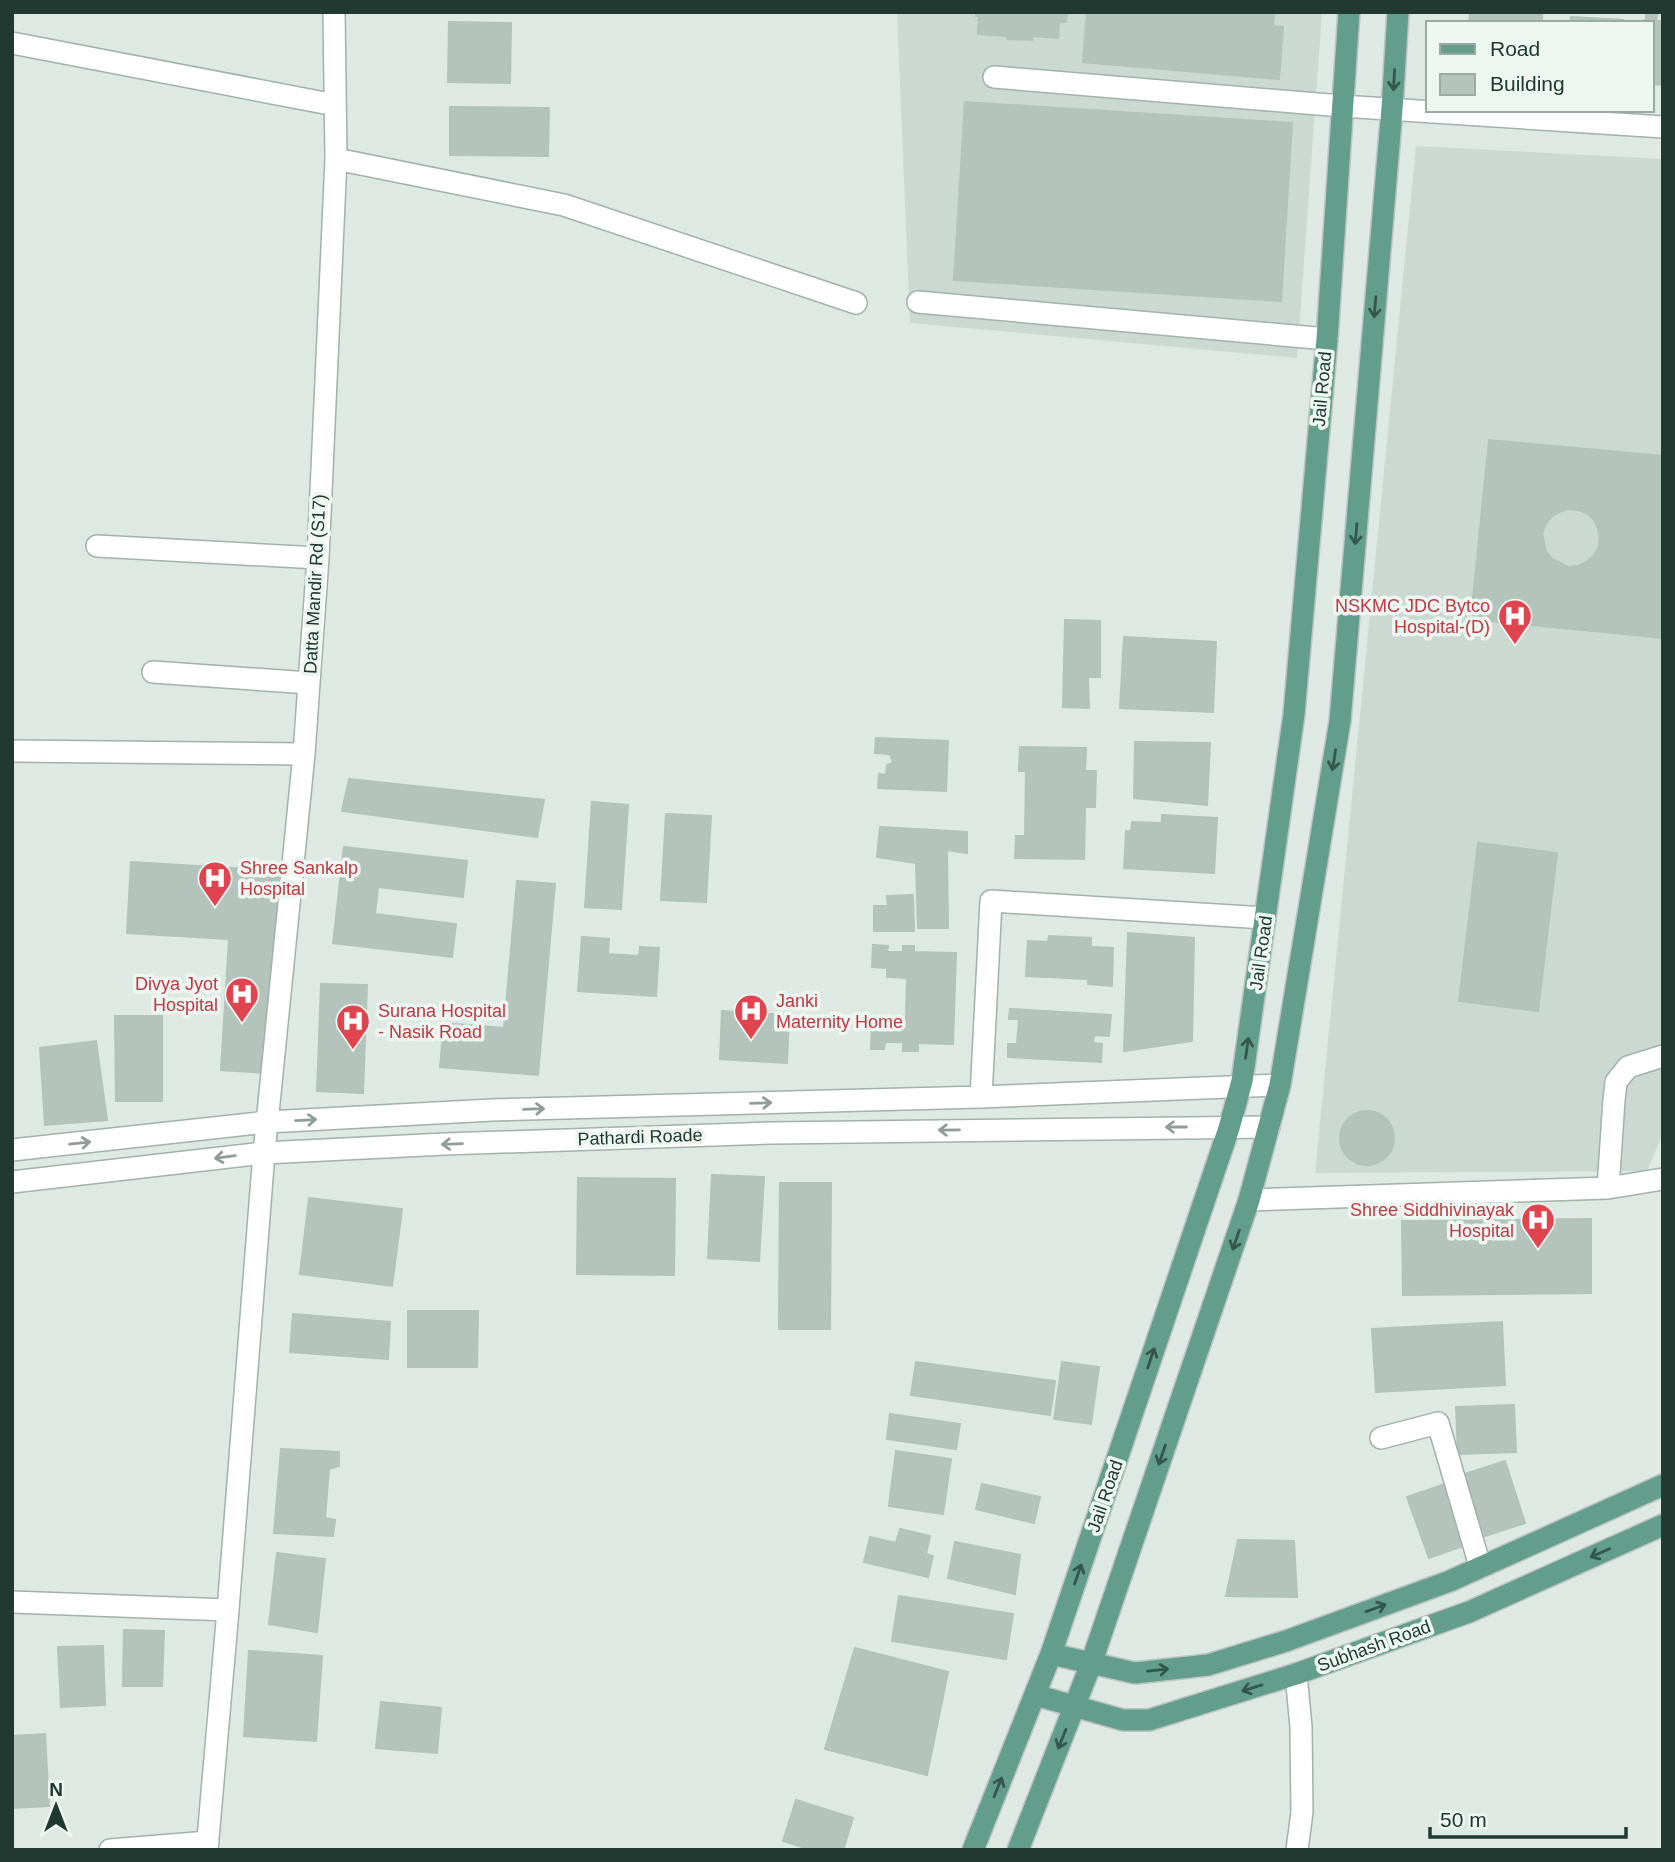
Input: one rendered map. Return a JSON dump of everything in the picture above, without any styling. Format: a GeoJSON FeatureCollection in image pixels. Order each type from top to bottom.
{"type":"FeatureCollection","features":[{"type":"Feature","properties":{"kind":"main road","name":"Jail Road"},"geometry":{"type":"LineString","coordinates":[[973,1850],[1051,1654],[1229,1128],[1240,1087],[1294,714],[1326,339],[1349,12]]}},
{"type":"Feature","properties":{"kind":"main road"},"geometry":{"type":"LineString","coordinates":[[1018,1850],[1091,1664],[1250,1200],[1280,1085],[1340,722],[1398,12]]}},
{"type":"Feature","properties":{"kind":"main road","name":"Subhash Road"},"geometry":{"type":"LineString","coordinates":[[1051,1654],[1135,1673],[1208,1665],[1298,1636],[1450,1581],[1663,1485]]}},
{"type":"Feature","properties":{"kind":"main road","name":"Subhash Road"},"geometry":{"type":"LineString","coordinates":[[1035,1695],[1123,1720],[1149,1720],[1296,1674],[1469,1612],[1663,1525]]}},
{"type":"Feature","properties":{"kind":"street","name":"Datta Mandir Rd (S17)"},"geometry":{"type":"LineString","coordinates":[[208,1846],[264,1153],[304,754],[318,558],[336,159],[334,12]]}},
{"type":"Feature","properties":{"kind":"street"},"geometry":{"type":"LineString","coordinates":[[12,43],[335,105]]}},
{"type":"Feature","properties":{"kind":"street"},"geometry":{"type":"LineString","coordinates":[[994,77],[1426,111]]}},
{"type":"Feature","properties":{"kind":"street"},"geometry":{"type":"LineString","coordinates":[[1437,112],[1663,127]]}},
{"type":"Feature","properties":{"kind":"street"},"geometry":{"type":"LineString","coordinates":[[336,159],[564,205],[856,303]]}},
{"type":"Feature","properties":{"kind":"street"},"geometry":{"type":"LineString","coordinates":[[918,302],[1326,339]]}},
{"type":"Feature","properties":{"kind":"street"},"geometry":{"type":"LineString","coordinates":[[97,546],[318,558]]}},
{"type":"Feature","properties":{"kind":"street"},"geometry":{"type":"LineString","coordinates":[[153,673],[309,683]]}},
{"type":"Feature","properties":{"kind":"street"},"geometry":{"type":"LineString","coordinates":[[12,751],[304,754]]}},
{"type":"Feature","properties":{"kind":"street"},"geometry":{"type":"LineString","coordinates":[[981,1097],[991,901],[1265,918]]}},
{"type":"Feature","properties":{"kind":"street"},"geometry":{"type":"LineString","coordinates":[[1608,1188],[1616,1082],[1628,1067],[1663,1056]]}},
{"type":"Feature","properties":{"kind":"street"},"geometry":{"type":"LineString","coordinates":[[12,1150],[267,1122],[492,1110],[981,1097],[1280,1085]]}},
{"type":"Feature","properties":{"kind":"street","name":"Pathardi Roade"},"geometry":{"type":"LineString","coordinates":[[12,1182],[264,1153],[431,1145],[772,1133],[1269,1127]]}},
{"type":"Feature","properties":{"kind":"street"},"geometry":{"type":"LineString","coordinates":[[1250,1200],[1608,1188],[1663,1179]]}},
{"type":"Feature","properties":{"kind":"street"},"geometry":{"type":"LineString","coordinates":[[1381,1438],[1438,1423],[1480,1566]]}},
{"type":"Feature","properties":{"kind":"street"},"geometry":{"type":"LineString","coordinates":[[12,1602],[229,1610]]}},
{"type":"Feature","properties":{"kind":"street"},"geometry":{"type":"LineString","coordinates":[[1296,1674],[1301,1727],[1302,1812],[1297,1850]]}},
{"type":"Feature","properties":{"kind":"street"},"geometry":{"type":"LineString","coordinates":[[110,1850],[208,1846]]}},
{"type":"Feature","properties":{"kind":"shaded area"},"geometry":{"type":"Polygon","coordinates":[[[897,12],[1322,12],[1297,358],[910,323],[897,12]]]}},
{"type":"Feature","properties":{"kind":"shaded area","name":"NSKMC JDC Bytco Hospital-(D)"},"geometry":{"type":"Polygon","coordinates":[[[1416,146],[1663,159],[1663,1133],[1647,1171],[1315,1173],[1416,146]]]}},
{"type":"Feature","properties":{"kind":"building"},"geometry":{"type":"Polygon","coordinates":[[[976,12],[1067,12],[1066,22],[1059,22],[1058,38],[1033,36],[1032,40],[978,34],[979,16],[976,16],[976,12]]]}},
{"type":"Feature","properties":{"kind":"building"},"geometry":{"type":"Polygon","coordinates":[[[1087,12],[1274,12],[1273,26],[1283,27],[1279,79],[1083,62],[1087,12]]]}},
{"type":"Feature","properties":{"kind":"building"},"geometry":{"type":"Polygon","coordinates":[[[1470,12],[1542,12],[1542,21],[1469,21],[1470,12]]]}},
{"type":"Feature","properties":{"kind":"building"},"geometry":{"type":"Polygon","coordinates":[[[1646,15],[1657,15],[1656,21],[1663,21],[1663,85],[1654,84],[1654,21],[1643,21],[1646,15]]]}},
{"type":"Feature","properties":{"kind":"building"},"geometry":{"type":"Polygon","coordinates":[[[1571,17],[1623,20],[1623,21],[1570,21],[1571,17]]]}},
{"type":"Feature","properties":{"kind":"building"},"geometry":{"type":"Polygon","coordinates":[[[449,22],[511,23],[510,83],[448,82],[449,22]]]}},
{"type":"Feature","properties":{"kind":"building"},"geometry":{"type":"Polygon","coordinates":[[[965,102],[1292,123],[1281,301],[954,280],[965,102]]]}},
{"type":"Feature","properties":{"kind":"building"},"geometry":{"type":"Polygon","coordinates":[[[450,107],[549,108],[548,156],[450,155],[450,107]]]}},
{"type":"Feature","properties":{"kind":"building"},"geometry":{"type":"Polygon","coordinates":[[[1489,440],[1663,456],[1663,638],[1471,619],[1489,440]],[[1568,509],[1551,517],[1542,533],[1546,551],[1552,559],[1568,567],[1587,562],[1599,547],[1600,538],[1594,520],[1587,513],[1568,509]]]}},
{"type":"Feature","properties":{"kind":"building"},"geometry":{"type":"Polygon","coordinates":[[[1065,620],[1100,621],[1100,677],[1088,677],[1089,708],[1063,707],[1065,620]]]}},
{"type":"Feature","properties":{"kind":"building"},"geometry":{"type":"Polygon","coordinates":[[[1124,637],[1216,642],[1213,712],[1120,708],[1124,637]]]}},
{"type":"Feature","properties":{"kind":"building"},"geometry":{"type":"Polygon","coordinates":[[[876,738],[948,741],[946,791],[878,788],[879,774],[886,775],[887,765],[893,763],[890,754],[875,753],[876,738]]]}},
{"type":"Feature","properties":{"kind":"building"},"geometry":{"type":"Polygon","coordinates":[[[1135,742],[1210,743],[1207,805],[1134,798],[1135,742]]]}},
{"type":"Feature","properties":{"kind":"building"},"geometry":{"type":"Polygon","coordinates":[[[1020,747],[1086,748],[1085,771],[1096,771],[1095,807],[1085,807],[1084,859],[1015,858],[1016,836],[1025,836],[1026,771],[1019,771],[1020,747]]]}},
{"type":"Feature","properties":{"kind":"building"},"geometry":{"type":"Polygon","coordinates":[[[349,779],[544,800],[537,837],[342,811],[349,779]]]}},
{"type":"Feature","properties":{"kind":"building"},"geometry":{"type":"Polygon","coordinates":[[[592,802],[628,805],[621,909],[585,907],[592,802]]]}},
{"type":"Feature","properties":{"kind":"building"},"geometry":{"type":"Polygon","coordinates":[[[666,814],[711,816],[706,902],[661,900],[666,814]]]}},
{"type":"Feature","properties":{"kind":"building"},"geometry":{"type":"Polygon","coordinates":[[[1162,815],[1217,818],[1214,873],[1124,868],[1126,831],[1131,831],[1132,822],[1162,823],[1162,815]]]}},
{"type":"Feature","properties":{"kind":"building"},"geometry":{"type":"Polygon","coordinates":[[[880,827],[967,832],[967,853],[947,850],[948,928],[918,928],[916,863],[877,857],[880,827]]]}},
{"type":"Feature","properties":{"kind":"building"},"geometry":{"type":"Polygon","coordinates":[[[1478,843],[1557,853],[1538,1011],[1459,1001],[1478,843]]]}},
{"type":"Feature","properties":{"kind":"building"},"geometry":{"type":"Polygon","coordinates":[[[344,847],[467,861],[463,897],[378,887],[375,914],[456,924],[452,957],[333,943],[344,847]]]}},
{"type":"Feature","properties":{"kind":"building"},"geometry":{"type":"Polygon","coordinates":[[[131,862],[279,871],[266,1073],[221,1070],[229,939],[127,933],[131,862]]]}},
{"type":"Feature","properties":{"kind":"building"},"geometry":{"type":"Polygon","coordinates":[[[517,881],[555,884],[538,1075],[440,1067],[444,1023],[504,1028],[517,881]]]}},
{"type":"Feature","properties":{"kind":"building"},"geometry":{"type":"Polygon","coordinates":[[[913,895],[914,931],[874,931],[874,906],[888,906],[887,896],[913,895]]]}},
{"type":"Feature","properties":{"kind":"building"},"geometry":{"type":"Polygon","coordinates":[[[1128,933],[1194,938],[1192,1041],[1124,1051],[1128,933]]]}},
{"type":"Feature","properties":{"kind":"building"},"geometry":{"type":"Polygon","coordinates":[[[1049,936],[1091,938],[1091,947],[1113,948],[1112,986],[1088,984],[1088,979],[1026,976],[1028,941],[1048,942],[1049,936]]]}},
{"type":"Feature","properties":{"kind":"building"},"geometry":{"type":"Polygon","coordinates":[[[582,937],[609,939],[608,954],[639,956],[640,947],[659,948],[656,996],[578,991],[582,937]]]}},
{"type":"Feature","properties":{"kind":"building"},"geometry":{"type":"Polygon","coordinates":[[[873,945],[888,946],[887,952],[903,952],[903,946],[914,946],[914,952],[956,953],[953,1044],[918,1043],[918,1051],[903,1051],[903,1042],[885,1042],[884,1049],[871,1049],[872,1025],[883,1025],[883,1019],[906,1019],[907,978],[887,977],[887,968],[872,967],[873,945]]]}},
{"type":"Feature","properties":{"kind":"building"},"geometry":{"type":"Polygon","coordinates":[[[321,984],[367,985],[363,1093],[317,1091],[321,984]]]}},
{"type":"Feature","properties":{"kind":"building"},"geometry":{"type":"Polygon","coordinates":[[[1010,1009],[1111,1015],[1109,1036],[1094,1035],[1093,1043],[1102,1044],[1101,1062],[1008,1057],[1008,1044],[1017,1044],[1019,1019],[1009,1019],[1010,1009]]]}},
{"type":"Feature","properties":{"kind":"building"},"geometry":{"type":"Polygon","coordinates":[[[722,1011],[789,1015],[787,1063],[720,1059],[722,1011]]]}},
{"type":"Feature","properties":{"kind":"building"},"geometry":{"type":"Polygon","coordinates":[[[115,1016],[162,1016],[162,1101],[116,1101],[115,1016]]]}},
{"type":"Feature","properties":{"kind":"building"},"geometry":{"type":"Polygon","coordinates":[[[96,1041],[107,1120],[45,1125],[40,1048],[96,1041]]]}},
{"type":"Feature","properties":{"kind":"building"},"geometry":{"type":"Polygon","coordinates":[[[1367,1111],[1386,1119],[1394,1138],[1386,1157],[1367,1165],[1348,1157],[1340,1138],[1348,1119],[1367,1111]]]}},
{"type":"Feature","properties":{"kind":"building"},"geometry":{"type":"Polygon","coordinates":[[[712,1175],[764,1177],[759,1261],[708,1258],[712,1175]]]}},
{"type":"Feature","properties":{"kind":"building"},"geometry":{"type":"Polygon","coordinates":[[[578,1178],[675,1179],[674,1275],[577,1274],[578,1178]]]}},
{"type":"Feature","properties":{"kind":"building"},"geometry":{"type":"Polygon","coordinates":[[[780,1183],[831,1183],[830,1329],[779,1329],[780,1183]]]}},
{"type":"Feature","properties":{"kind":"building"},"geometry":{"type":"Polygon","coordinates":[[[309,1198],[402,1209],[392,1286],[300,1274],[309,1198]]]}},
{"type":"Feature","properties":{"kind":"building"},"geometry":{"type":"Polygon","coordinates":[[[1591,1219],[1591,1293],[1403,1295],[1402,1221],[1591,1219]]]}},
{"type":"Feature","properties":{"kind":"building"},"geometry":{"type":"Polygon","coordinates":[[[408,1311],[478,1311],[477,1367],[408,1367],[408,1311]]]}},
{"type":"Feature","properties":{"kind":"building"},"geometry":{"type":"Polygon","coordinates":[[[293,1314],[390,1322],[388,1359],[290,1352],[293,1314]]]}},
{"type":"Feature","properties":{"kind":"building"},"geometry":{"type":"Polygon","coordinates":[[[1502,1322],[1505,1385],[1376,1392],[1372,1329],[1502,1322]]]}},
{"type":"Feature","properties":{"kind":"building"},"geometry":{"type":"Polygon","coordinates":[[[916,1362],[1055,1381],[1050,1415],[911,1395],[916,1362]]]}},
{"type":"Feature","properties":{"kind":"building"},"geometry":{"type":"Polygon","coordinates":[[[1062,1362],[1099,1367],[1091,1424],[1054,1419],[1062,1362]]]}},
{"type":"Feature","properties":{"kind":"building"},"geometry":{"type":"Polygon","coordinates":[[[1514,1405],[1516,1452],[1458,1454],[1456,1407],[1514,1405]]]}},
{"type":"Feature","properties":{"kind":"building"},"geometry":{"type":"Polygon","coordinates":[[[890,1414],[960,1424],[956,1449],[887,1439],[890,1414]]]}},
{"type":"Feature","properties":{"kind":"building"},"geometry":{"type":"Polygon","coordinates":[[[281,1449],[339,1452],[339,1466],[329,1469],[325,1518],[335,1520],[333,1536],[274,1533],[281,1449]]]}},
{"type":"Feature","properties":{"kind":"building"},"geometry":{"type":"Polygon","coordinates":[[[896,1451],[951,1459],[943,1514],[889,1506],[896,1451]]]}},
{"type":"Feature","properties":{"kind":"building"},"geometry":{"type":"Polygon","coordinates":[[[1505,1461],[1525,1523],[1482,1537],[1462,1475],[1505,1461]]]}},
{"type":"Feature","properties":{"kind":"building"},"geometry":{"type":"Polygon","coordinates":[[[1448,1483],[1469,1544],[1429,1558],[1407,1497],[1448,1483]]]}},
{"type":"Feature","properties":{"kind":"building"},"geometry":{"type":"Polygon","coordinates":[[[982,1484],[1040,1497],[1034,1523],[976,1509],[982,1484]]]}},
{"type":"Feature","properties":{"kind":"building"},"geometry":{"type":"Polygon","coordinates":[[[900,1529],[930,1536],[926,1554],[933,1556],[928,1577],[864,1562],[870,1537],[896,1543],[900,1529]]]}},
{"type":"Feature","properties":{"kind":"building"},"geometry":{"type":"Polygon","coordinates":[[[1238,1540],[1294,1541],[1297,1597],[1226,1596],[1238,1540]]]}},
{"type":"Feature","properties":{"kind":"building"},"geometry":{"type":"Polygon","coordinates":[[[955,1542],[1020,1555],[1015,1594],[948,1578],[955,1542]]]}},
{"type":"Feature","properties":{"kind":"building"},"geometry":{"type":"Polygon","coordinates":[[[277,1553],[325,1559],[317,1632],[269,1624],[277,1553]]]}},
{"type":"Feature","properties":{"kind":"building"},"geometry":{"type":"Polygon","coordinates":[[[899,1596],[1013,1614],[1006,1659],[892,1641],[899,1596]]]}},
{"type":"Feature","properties":{"kind":"building"},"geometry":{"type":"Polygon","coordinates":[[[124,1630],[164,1631],[162,1686],[123,1686],[124,1630]]]}},
{"type":"Feature","properties":{"kind":"building"},"geometry":{"type":"Polygon","coordinates":[[[103,1646],[105,1705],[61,1707],[58,1647],[103,1646]]]}},
{"type":"Feature","properties":{"kind":"building"},"geometry":{"type":"Polygon","coordinates":[[[855,1648],[948,1672],[927,1775],[825,1749],[855,1648]]]}},
{"type":"Feature","properties":{"kind":"building"},"geometry":{"type":"Polygon","coordinates":[[[249,1651],[322,1656],[316,1741],[244,1736],[249,1651]]]}},
{"type":"Feature","properties":{"kind":"building"},"geometry":{"type":"Polygon","coordinates":[[[381,1702],[441,1708],[437,1753],[376,1748],[381,1702]]]}},
{"type":"Feature","properties":{"kind":"building"},"geometry":{"type":"Polygon","coordinates":[[[45,1734],[49,1806],[12,1808],[12,1736],[45,1734]]]}},
{"type":"Feature","properties":{"kind":"building"},"geometry":{"type":"Polygon","coordinates":[[[796,1800],[853,1818],[843,1850],[812,1850],[783,1841],[796,1800]]]}},
{"type":"Feature","properties":{"kind":"place","name":"NSKMC JDC Bytco Hospital-(D)"},"geometry":{"type":"Point","coordinates":[1515,646]}},
{"type":"Feature","properties":{"kind":"place","name":"Shree Sankalp Hospital"},"geometry":{"type":"Point","coordinates":[215,908]}},
{"type":"Feature","properties":{"kind":"place","name":"Divya Jyot Hospital"},"geometry":{"type":"Point","coordinates":[242,1024]}},
{"type":"Feature","properties":{"kind":"place","name":"Janki Maternity Home"},"geometry":{"type":"Point","coordinates":[751,1041]}},
{"type":"Feature","properties":{"kind":"place","name":"Surana Hospital - Nasik Road"},"geometry":{"type":"Point","coordinates":[353,1051]}},
{"type":"Feature","properties":{"kind":"place","name":"Shree Siddhivinayak Hospital"},"geometry":{"type":"Point","coordinates":[1538,1250]}}]}
